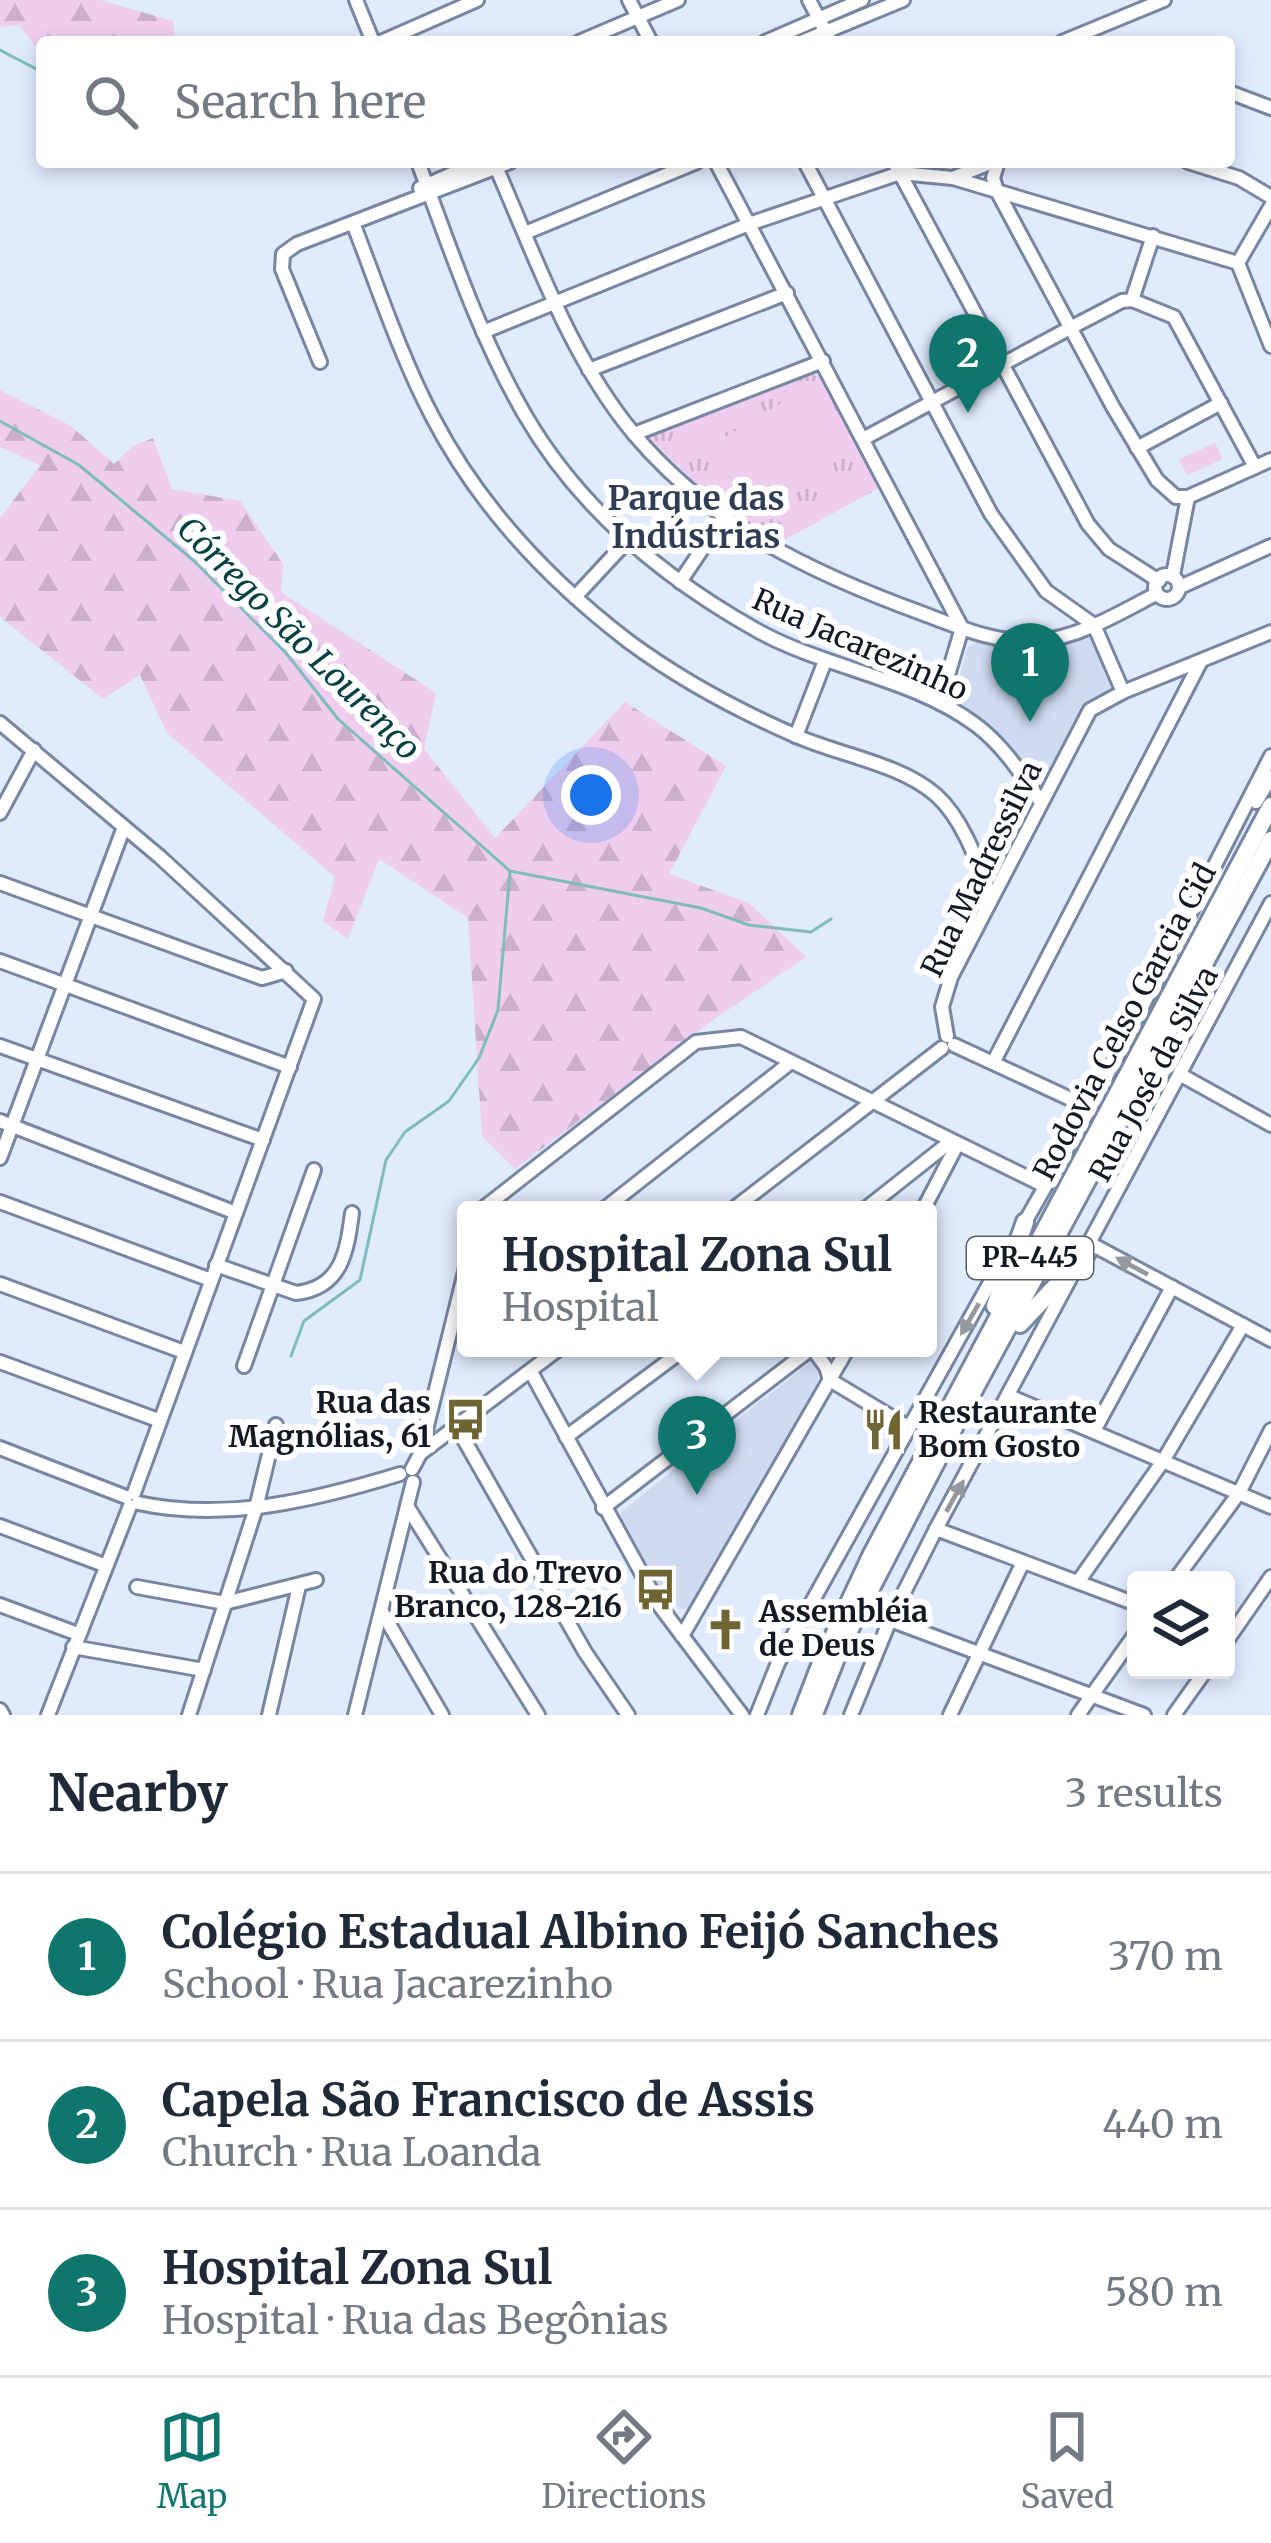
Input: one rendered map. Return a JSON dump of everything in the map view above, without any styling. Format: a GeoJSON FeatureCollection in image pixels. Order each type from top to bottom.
{"type":"FeatureCollection","features":[{"type":"Feature","properties":{"kind":"highway","name":"Rodovia Celso Garcia Cid"},"geometry":{"type":"LineString","coordinates":[[798,1715],[872,1555],[1257,804]]}},
{"type":"Feature","properties":{"kind":"highway","name":"Rodovia Celso Garcia Cid"},"geometry":{"type":"LineString","coordinates":[[814,1715],[840,1648],[963,1410],[1271,840]]}},
{"type":"Feature","properties":{"kind":"highway"},"geometry":{"type":"LineString","coordinates":[[961,1388],[1025,1222]]}},
{"type":"Feature","properties":{"kind":"highway"},"geometry":{"type":"LineString","coordinates":[[963,1410],[1030,1311],[1089,1249]]}},
{"type":"Feature","properties":{"kind":"street"},"geometry":{"type":"LineString","coordinates":[[356,0],[374,36]]}},
{"type":"Feature","properties":{"kind":"street"},"geometry":{"type":"LineString","coordinates":[[391,36],[477,0]]}},
{"type":"Feature","properties":{"kind":"street"},"geometry":{"type":"LineString","coordinates":[[629,0],[648,36]]}},
{"type":"Feature","properties":{"kind":"street"},"geometry":{"type":"LineString","coordinates":[[593,36],[678,0]]}},
{"type":"Feature","properties":{"kind":"street"},"geometry":{"type":"LineString","coordinates":[[809,0],[825,30]]}},
{"type":"Feature","properties":{"kind":"street"},"geometry":{"type":"LineString","coordinates":[[825,30],[862,0]]}},
{"type":"Feature","properties":{"kind":"street"},"geometry":{"type":"LineString","coordinates":[[795,36],[825,30],[903,0]]}},
{"type":"Feature","properties":{"kind":"street"},"geometry":{"type":"LineString","coordinates":[[1077,36],[1164,0]]}},
{"type":"Feature","properties":{"kind":"street"},"geometry":{"type":"LineString","coordinates":[[1235,94],[1271,108]]}},
{"type":"Feature","properties":{"kind":"street","name":"Rua Jacarezinho"},"geometry":{"type":"LineString","coordinates":[[420,168],[483,332],[526,418],[590,503],[680,582],[760,632],[940,702],[986,734],[1041,802]]}},
{"type":"Feature","properties":{"kind":"street"},"geometry":{"type":"LineString","coordinates":[[320,362],[282,269],[283,254],[467,168]]}},
{"type":"Feature","properties":{"kind":"street"},"geometry":{"type":"LineString","coordinates":[[428,189],[494,168]]}},
{"type":"Feature","properties":{"kind":"street"},"geometry":{"type":"LineString","coordinates":[[504,168],[525,233],[589,370],[634,434],[723,518],[809,568],[998,639],[1041,641],[1094,625],[1157,587]]}},
{"type":"Feature","properties":{"kind":"street"},"geometry":{"type":"LineString","coordinates":[[525,233],[682,168]]}},
{"type":"Feature","properties":{"kind":"street"},"geometry":{"type":"LineString","coordinates":[[719,168],[962,628],[940,702]]}},
{"type":"Feature","properties":{"kind":"street"},"geometry":{"type":"LineString","coordinates":[[809,168],[991,514],[1020,559],[1054,598],[1094,625],[1123,692]]}},
{"type":"Feature","properties":{"kind":"street"},"geometry":{"type":"LineString","coordinates":[[483,332],[749,224],[825,200],[895,168]]}},
{"type":"Feature","properties":{"kind":"street"},"geometry":{"type":"LineString","coordinates":[[898,168],[1096,535],[1167,598],[1176,581],[1189,497]]}},
{"type":"Feature","properties":{"kind":"street"},"geometry":{"type":"LineString","coordinates":[[902,168],[998,190],[1238,263]]}},
{"type":"Feature","properties":{"kind":"street"},"geometry":{"type":"LineString","coordinates":[[953,178],[980,168]]}},
{"type":"Feature","properties":{"kind":"street"},"geometry":{"type":"LineString","coordinates":[[995,168],[998,190],[1137,448],[1165,490],[1176,497],[1189,497],[1271,460]]}},
{"type":"Feature","properties":{"kind":"street"},"geometry":{"type":"LineString","coordinates":[[1207,168],[1239,178],[1271,202],[1238,263]]}},
{"type":"Feature","properties":{"kind":"street"},"geometry":{"type":"LineString","coordinates":[[353,223],[433,418],[477,490],[538,562],[631,643],[734,706],[935,794],[957,821],[991,899]]}},
{"type":"Feature","properties":{"kind":"street"},"geometry":{"type":"LineString","coordinates":[[1132,300],[1153,236]]}},
{"type":"Feature","properties":{"kind":"street"},"geometry":{"type":"LineString","coordinates":[[1238,263],[1271,346]]}},
{"type":"Feature","properties":{"kind":"street"},"geometry":{"type":"LineString","coordinates":[[589,370],[787,293]]}},
{"type":"Feature","properties":{"kind":"street"},"geometry":{"type":"LineString","coordinates":[[863,439],[1122,301],[1132,300],[1174,317],[1256,467]]}},
{"type":"Feature","properties":{"kind":"street"},"geometry":{"type":"LineString","coordinates":[[634,434],[823,361]]}},
{"type":"Feature","properties":{"kind":"street"},"geometry":{"type":"LineString","coordinates":[[1137,448],[1221,403]]}},
{"type":"Feature","properties":{"kind":"street"},"geometry":{"type":"LineString","coordinates":[[680,582],[723,518]]}},
{"type":"Feature","properties":{"kind":"street"},"geometry":{"type":"LineString","coordinates":[[575,597],[628,540]]}},
{"type":"Feature","properties":{"kind":"street"},"geometry":{"type":"LineString","coordinates":[[1176,581],[1271,546]]}},
{"type":"Feature","properties":{"kind":"street","name":"Rua Madressilva"},"geometry":{"type":"LineString","coordinates":[[947,1043],[942,1007],[951,977],[1087,715],[1102,701],[1271,632]]}},
{"type":"Feature","properties":{"kind":"street"},"geometry":{"type":"LineString","coordinates":[[994,1061],[1202,660]]}},
{"type":"Feature","properties":{"kind":"street"},"geometry":{"type":"LineString","coordinates":[[796,736],[825,661]]}},
{"type":"Feature","properties":{"kind":"street"},"geometry":{"type":"LineString","coordinates":[[0,723],[124,827],[314,999],[132,1500],[48,1715]]}},
{"type":"Feature","properties":{"kind":"street"},"geometry":{"type":"LineString","coordinates":[[1,808],[34,751]]}},
{"type":"Feature","properties":{"kind":"street"},"geometry":{"type":"LineString","coordinates":[[757,1715],[778,1663],[1257,804],[1271,757]]}},
{"type":"Feature","properties":{"kind":"street","name":"Rodovia Celso Garcia Cid"},"geometry":{"type":"LineString","coordinates":[[1257,804],[1271,777]]}},
{"type":"Feature","properties":{"kind":"street"},"geometry":{"type":"LineString","coordinates":[[0,1158],[6,1124],[37,1059],[124,827]]}},
{"type":"Feature","properties":{"kind":"street"},"geometry":{"type":"LineString","coordinates":[[0,883],[262,978],[286,971]]}},
{"type":"Feature","properties":{"kind":"street","name":"Rua José da Silva"},"geometry":{"type":"LineString","coordinates":[[851,1715],[890,1620],[936,1529],[1271,903]]}},
{"type":"Feature","properties":{"kind":"street"},"geometry":{"type":"LineString","coordinates":[[0,961],[290,1067]]}},
{"type":"Feature","properties":{"kind":"street"},"geometry":{"type":"LineString","coordinates":[[492,1201],[695,1042],[741,1037],[1045,1186]]}},
{"type":"Feature","properties":{"kind":"street"},"geometry":{"type":"LineString","coordinates":[[744,1201],[947,1043],[1090,1108]]}},
{"type":"Feature","properties":{"kind":"street"},"geometry":{"type":"LineString","coordinates":[[0,1046],[263,1140]]}},
{"type":"Feature","properties":{"kind":"street"},"geometry":{"type":"LineString","coordinates":[[614,1201],[791,1062]]}},
{"type":"Feature","properties":{"kind":"street"},"geometry":{"type":"LineString","coordinates":[[1180,1075],[1271,1125]]}},
{"type":"Feature","properties":{"kind":"street"},"geometry":{"type":"LineString","coordinates":[[6,1124],[236,1213]]}},
{"type":"Feature","properties":{"kind":"street"},"geometry":{"type":"LineString","coordinates":[[876,1201],[954,1143]]}},
{"type":"Feature","properties":{"kind":"street"},"geometry":{"type":"LineString","coordinates":[[927,1201],[954,1143]]}},
{"type":"Feature","properties":{"kind":"street"},"geometry":{"type":"LineString","coordinates":[[244,1366],[314,1170]]}},
{"type":"Feature","properties":{"kind":"street"},"geometry":{"type":"LineString","coordinates":[[908,1176],[924,1201]]}},
{"type":"Feature","properties":{"kind":"street"},"geometry":{"type":"LineString","coordinates":[[0,1202],[211,1280]]}},
{"type":"Feature","properties":{"kind":"street"},"geometry":{"type":"LineString","coordinates":[[217,1264],[296,1293],[309,1292],[335,1276],[345,1260],[352,1213]]}},
{"type":"Feature","properties":{"kind":"street"},"geometry":{"type":"LineString","coordinates":[[1089,1249],[1271,1340]]}},
{"type":"Feature","properties":{"kind":"street"},"geometry":{"type":"LineString","coordinates":[[0,1284],[184,1352]]}},
{"type":"Feature","properties":{"kind":"street"},"geometry":{"type":"LineString","coordinates":[[1094,1431],[1172,1287]]}},
{"type":"Feature","properties":{"kind":"street"},"geometry":{"type":"LineString","coordinates":[[355,1715],[406,1506],[408,1475],[420,1454],[457,1305]]}},
{"type":"Feature","properties":{"kind":"street"},"geometry":{"type":"LineString","coordinates":[[1078,1582],[1163,1461],[1243,1325]]}},
{"type":"Feature","properties":{"kind":"street"},"geometry":{"type":"LineString","coordinates":[[450,1333],[457,1327]]}},
{"type":"Feature","properties":{"kind":"street"},"geometry":{"type":"LineString","coordinates":[[420,1454],[549,1357]]}},
{"type":"Feature","properties":{"kind":"street"},"geometry":{"type":"LineString","coordinates":[[566,1437],[674,1357]]}},
{"type":"Feature","properties":{"kind":"street"},"geometry":{"type":"LineString","coordinates":[[603,1508],[800,1357]]}},
{"type":"Feature","properties":{"kind":"street"},"geometry":{"type":"LineString","coordinates":[[819,1357],[830,1380],[908,1427]]}},
{"type":"Feature","properties":{"kind":"street"},"geometry":{"type":"LineString","coordinates":[[682,1636],[843,1357]]}},
{"type":"Feature","properties":{"kind":"street"},"geometry":{"type":"LineString","coordinates":[[0,1362],[158,1420]]}},
{"type":"Feature","properties":{"kind":"street"},"geometry":{"type":"LineString","coordinates":[[531,1372],[659,1605],[742,1715]]}},
{"type":"Feature","properties":{"kind":"street"},"geometry":{"type":"LineString","coordinates":[[1009,1396],[1271,1507]]}},
{"type":"Feature","properties":{"kind":"street"},"geometry":{"type":"LineString","coordinates":[[189,1715],[256,1508],[276,1425]]}},
{"type":"Feature","properties":{"kind":"street"},"geometry":{"type":"LineString","coordinates":[[458,1429],[585,1652],[628,1715]]}},
{"type":"Feature","properties":{"kind":"street"},"geometry":{"type":"LineString","coordinates":[[1182,1571],[1239,1493],[1271,1430]]}},
{"type":"Feature","properties":{"kind":"street"},"geometry":{"type":"LineString","coordinates":[[0,1448],[132,1500],[178,1511],[256,1508],[408,1475]]}},
{"type":"Feature","properties":{"kind":"street"},"geometry":{"type":"LineString","coordinates":[[406,1506],[538,1715]]}},
{"type":"Feature","properties":{"kind":"street"},"geometry":{"type":"LineString","coordinates":[[0,1526],[104,1565]]}},
{"type":"Feature","properties":{"kind":"street"},"geometry":{"type":"LineString","coordinates":[[936,1529],[1127,1601]]}},
{"type":"Feature","properties":{"kind":"street"},"geometry":{"type":"LineString","coordinates":[[950,1715],[1023,1562]]}},
{"type":"Feature","properties":{"kind":"street"},"geometry":{"type":"LineString","coordinates":[[1235,1629],[1271,1576]]}},
{"type":"Feature","properties":{"kind":"street"},"geometry":{"type":"LineString","coordinates":[[137,1587],[225,1603],[316,1580]]}},
{"type":"Feature","properties":{"kind":"street"},"geometry":{"type":"LineString","coordinates":[[269,1715],[299,1586]]}},
{"type":"Feature","properties":{"kind":"street"},"geometry":{"type":"LineString","coordinates":[[0,1605],[76,1641],[204,1670]]}},
{"type":"Feature","properties":{"kind":"street"},"geometry":{"type":"LineString","coordinates":[[382,1612],[442,1715]]}},
{"type":"Feature","properties":{"kind":"street"},"geometry":{"type":"LineString","coordinates":[[890,1620],[1144,1715]]}},
{"type":"Feature","properties":{"kind":"street"},"geometry":{"type":"LineString","coordinates":[[1078,1715],[1127,1647]]}},
{"type":"Feature","properties":{"kind":"street"},"geometry":{"type":"LineString","coordinates":[[1174,1715],[1200,1679]]}},
{"type":"Feature","properties":{"kind":"shaded area"},"geometry":{"type":"Polygon","coordinates":[[[1092,638],[1113,688],[1088,705],[1043,779],[1037,781],[1006,740],[953,699],[968,647],[978,641],[1037,650],[1092,638]]]}},
{"type":"Feature","properties":{"kind":"shaded area"},"geometry":{"type":"Polygon","coordinates":[[[809,1363],[817,1367],[818,1381],[702,1589],[690,1607],[680,1610],[670,1597],[665,1601],[620,1517],[622,1511],[809,1363]]]}},
{"type":"Feature","properties":{"kind":"green space"},"geometry":{"type":"Polygon","coordinates":[[[0,0],[100,0],[173,21],[175,36],[36,36],[36,47],[19,25],[0,27],[0,0]]]}},
{"type":"Feature","properties":{"kind":"green space"},"geometry":{"type":"Polygon","coordinates":[[[807,373],[820,377],[879,488],[777,544],[715,502],[649,438],[807,373]]]}},
{"type":"Feature","properties":{"kind":"green space"},"geometry":{"type":"Polygon","coordinates":[[[804,389],[844,457],[749,513],[714,444],[804,389]]]}},
{"type":"Feature","properties":{"kind":"green space"},"geometry":{"type":"Polygon","coordinates":[[[0,390],[71,426],[114,464],[133,446],[153,438],[172,489],[240,501],[283,564],[281,592],[436,693],[424,749],[495,838],[625,702],[726,766],[669,874],[749,903],[806,957],[713,1020],[515,1169],[482,1136],[468,918],[379,859],[348,939],[323,921],[335,877],[167,733],[140,675],[103,699],[0,617],[0,518],[40,465],[0,447],[0,390]]]}},
{"type":"Feature","properties":{"kind":"green space"},"geometry":{"type":"Polygon","coordinates":[[[1215,443],[1223,459],[1187,475],[1179,459],[1215,443]]]}},
{"type":"Feature","properties":{"kind":"waterway"},"geometry":{"type":"LineString","coordinates":[[0,50],[36,69]]}},
{"type":"Feature","properties":{"kind":"waterway","name":"Córrego São Lourenço"},"geometry":{"type":"LineString","coordinates":[[0,421],[79,465],[193,560],[286,653],[338,719],[510,871],[498,1010],[479,1058],[449,1101],[405,1132],[386,1160],[360,1280],[304,1321],[291,1356]]}},
{"type":"Feature","properties":{"kind":"waterway"},"geometry":{"type":"LineString","coordinates":[[510,871],[701,908],[749,925],[811,932],[831,919]]}},
{"type":"Feature","properties":{"kind":"place","name":"Capela São Francisco de Assis"},"geometry":{"type":"Point","coordinates":[968,413]}},
{"type":"Feature","properties":{"kind":"place","name":"Colégio Estadual Albino Feijó Sanches"},"geometry":{"type":"Point","coordinates":[1030,722]}},
{"type":"Feature","properties":{"kind":"place","name":"Rua das Magnólias, 61"},"geometry":{"type":"Point","coordinates":[465,1420]}},
{"type":"Feature","properties":{"kind":"place","name":"Restaurante Bom Gosto"},"geometry":{"type":"Point","coordinates":[884,1430]}},
{"type":"Feature","properties":{"kind":"place","name":"Hospital Zona Sul"},"geometry":{"type":"Point","coordinates":[697,1495]}},
{"type":"Feature","properties":{"kind":"place","name":"Rua do Trevo Branco, 128-216"},"geometry":{"type":"Point","coordinates":[656,1590]}},
{"type":"Feature","properties":{"kind":"place","name":"Assembléia de Deus"},"geometry":{"type":"Point","coordinates":[725,1629]}},
{"type":"Feature","properties":{"kind":"district","name":"Parque das Indústrias"},"geometry":{"type":"Point","coordinates":[696,517]}}]}
